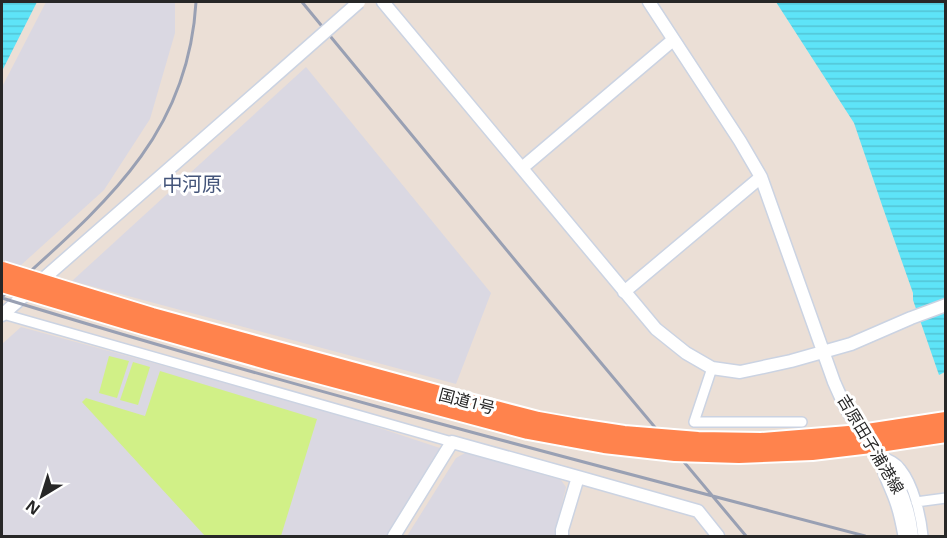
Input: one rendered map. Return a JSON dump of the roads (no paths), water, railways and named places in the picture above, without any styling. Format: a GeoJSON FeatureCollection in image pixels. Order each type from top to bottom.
{"type":"FeatureCollection","features":[{"type":"Feature","properties":{"kind":"highway","name":"国道1号"},"geometry":{"type":"LineString","coordinates":[[2,270],[162,319],[538,420],[578,427],[624,434],[698,440],[761,441],[861,433],[945,420]]}},
{"type":"Feature","properties":{"kind":"highway","name":"国道1号"},"geometry":{"type":"LineString","coordinates":[[2,284],[300,370],[528,431],[604,445],[675,453],[739,455],[812,452],[945,434]]}},
{"type":"Feature","properties":{"kind":"street"},"geometry":{"type":"LineString","coordinates":[[2,315],[359,2]]}},
{"type":"Feature","properties":{"kind":"street"},"geometry":{"type":"LineString","coordinates":[[383,2],[656,329],[686,353],[712,368],[740,372],[823,353],[945,306]]}},
{"type":"Feature","properties":{"kind":"street","name":"吉原田子浦港線"},"geometry":{"type":"LineString","coordinates":[[649,2],[761,177],[834,382],[849,414],[890,470],[903,498],[912,537]]}},
{"type":"Feature","properties":{"kind":"street"},"geometry":{"type":"LineString","coordinates":[[522,168],[673,40]]}},
{"type":"Feature","properties":{"kind":"street"},"geometry":{"type":"LineString","coordinates":[[624,292],[761,177]]}},
{"type":"Feature","properties":{"kind":"street"},"geometry":{"type":"LineString","coordinates":[[2,315],[698,511],[718,537]]}},
{"type":"Feature","properties":{"kind":"street"},"geometry":{"type":"LineString","coordinates":[[712,368],[694,422],[802,422]]}},
{"type":"Feature","properties":{"kind":"street"},"geometry":{"type":"LineString","coordinates":[[398,535],[452,442]]}},
{"type":"Feature","properties":{"kind":"street"},"geometry":{"type":"LineString","coordinates":[[903,537],[898,513],[880,464],[881,456],[896,463],[909,482],[916,502],[923,537]]}},
{"type":"Feature","properties":{"kind":"street"},"geometry":{"type":"LineString","coordinates":[[562,537],[562,530],[578,477]]}},
{"type":"Feature","properties":{"kind":"street"},"geometry":{"type":"LineString","coordinates":[[916,502],[945,498]]}},
{"type":"Feature","properties":{"kind":"water"},"geometry":{"type":"Polygon","coordinates":[[[2,2],[37,2],[2,71],[2,2]]]}},
{"type":"Feature","properties":{"kind":"water"},"geometry":{"type":"Polygon","coordinates":[[[776,2],[945,2],[945,372],[939,375],[854,123],[776,2]]]}},
{"type":"Feature","properties":{"kind":"railway"},"geometry":{"type":"LineString","coordinates":[[2,297],[103,202],[132,169],[156,133],[176,94],[189,51],[196,2]]}},
{"type":"Feature","properties":{"kind":"railway"},"geometry":{"type":"LineString","coordinates":[[302,2],[746,536]]}},
{"type":"Feature","properties":{"kind":"railway"},"geometry":{"type":"LineString","coordinates":[[2,298],[324,392],[865,536]]}},
{"type":"Feature","properties":{"kind":"district","name":"中河原"},"geometry":{"type":"Point","coordinates":[192,184]}}]}
